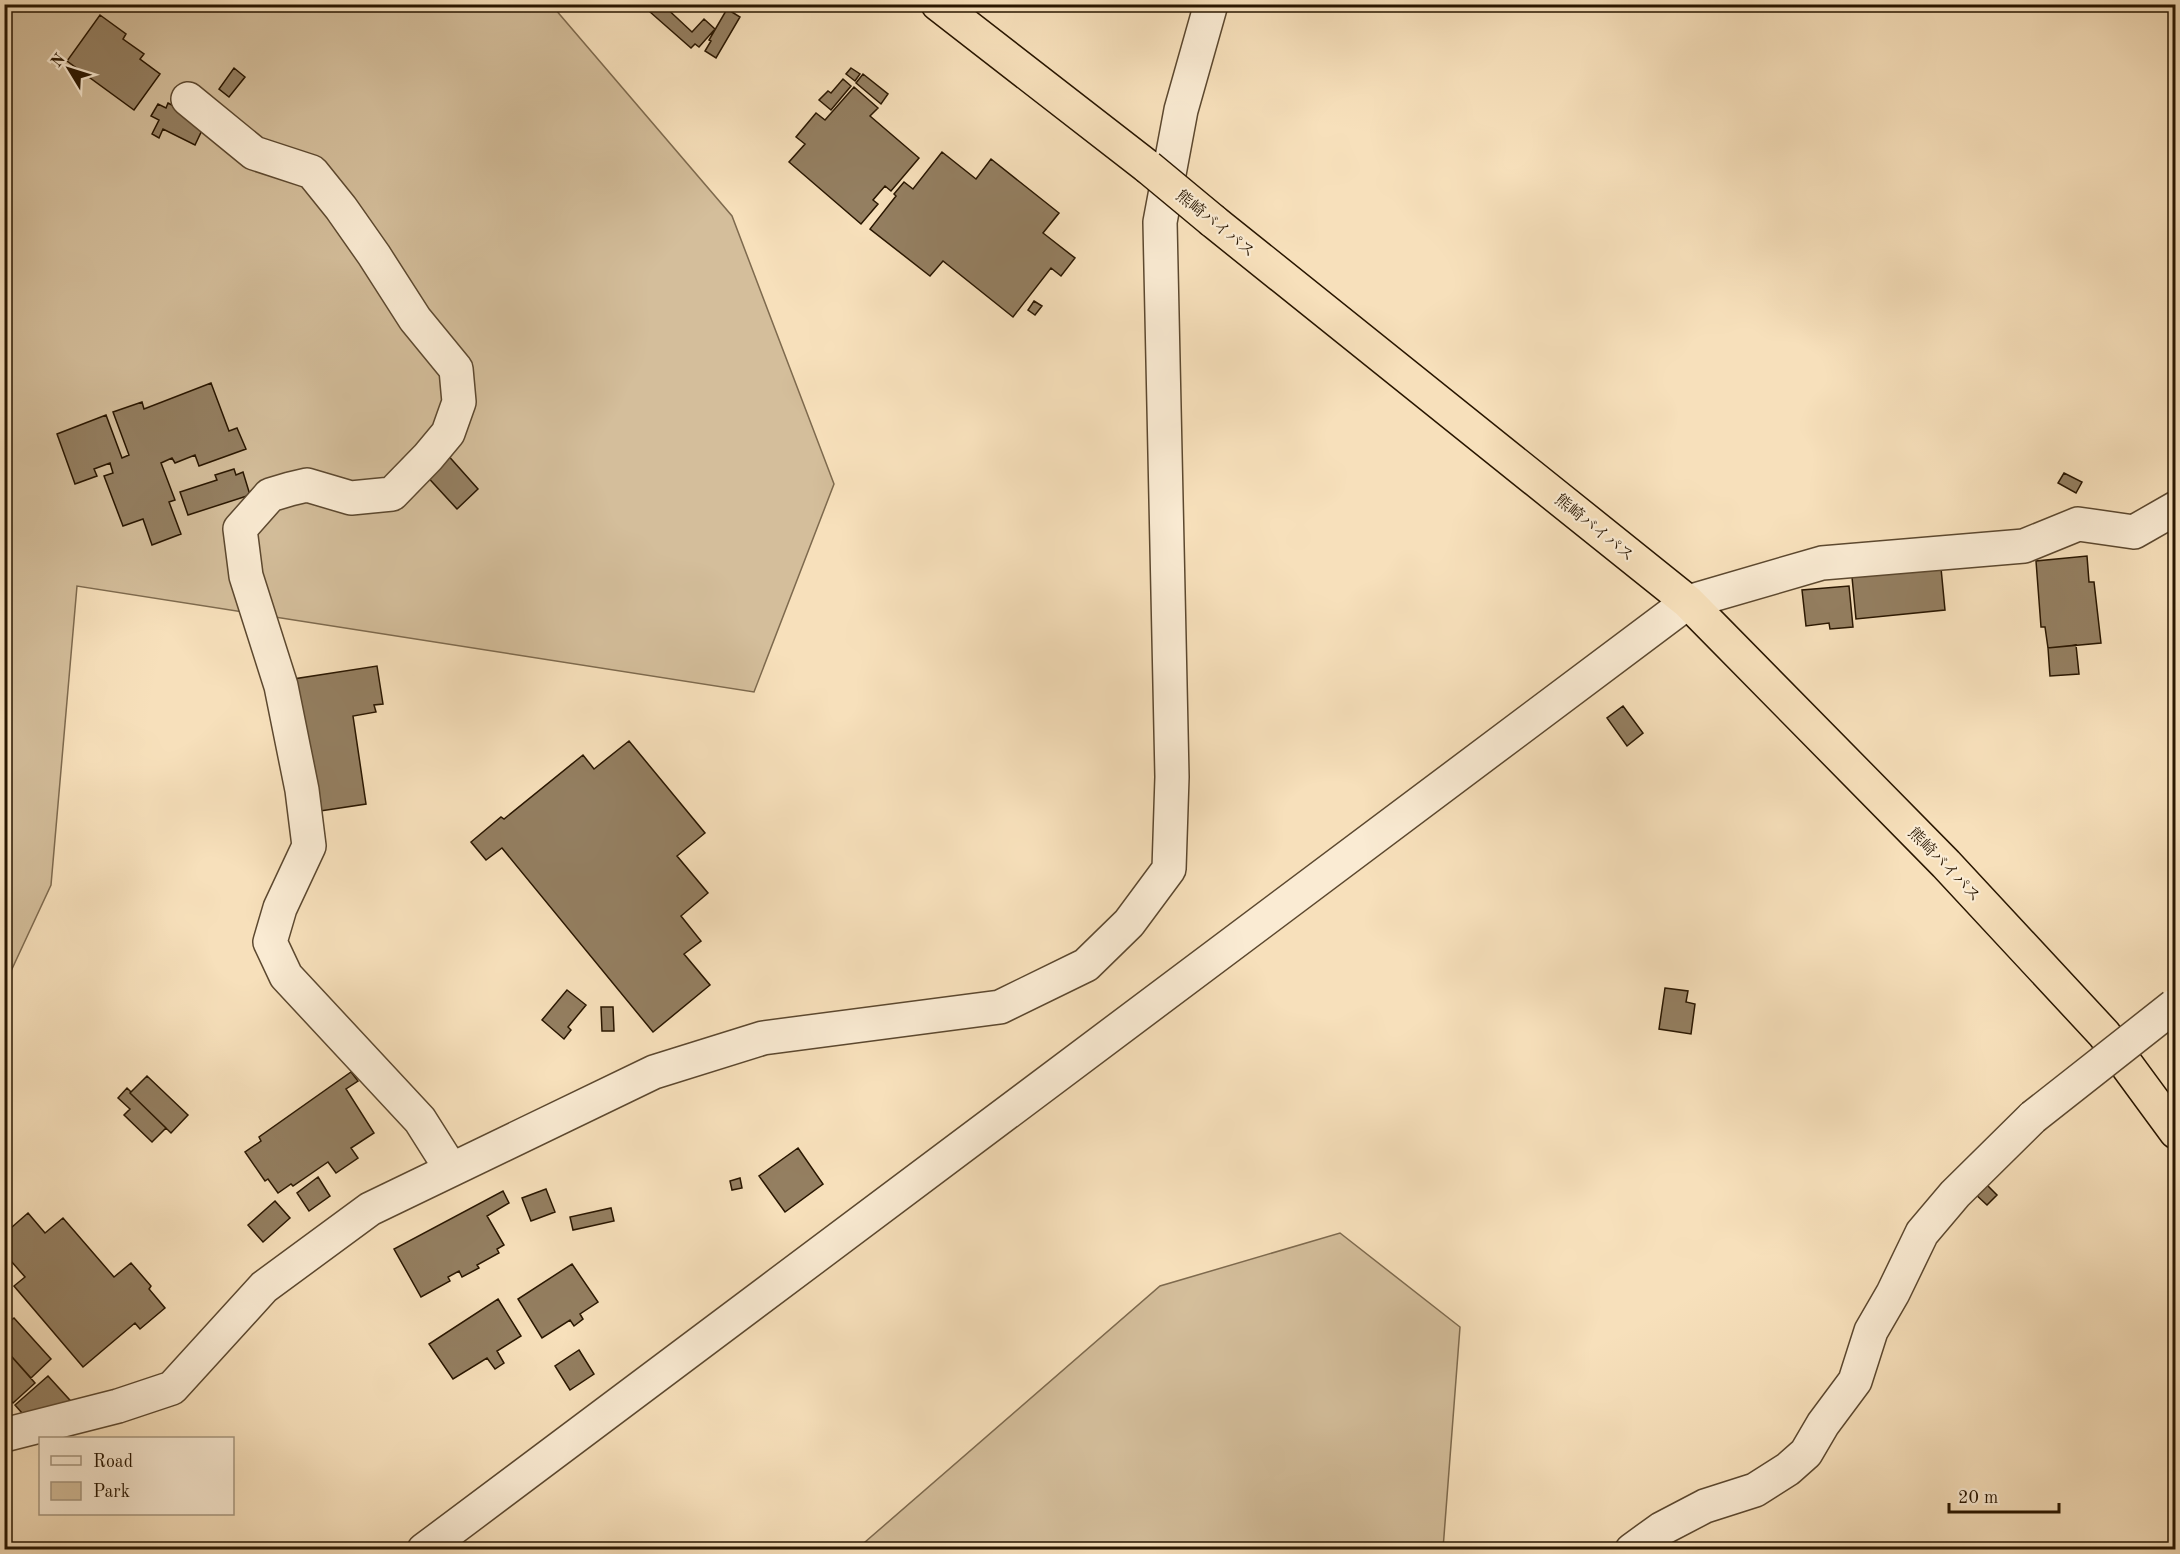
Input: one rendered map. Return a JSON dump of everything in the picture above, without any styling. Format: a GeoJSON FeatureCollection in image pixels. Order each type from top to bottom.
{"type":"FeatureCollection","features":[{"type":"Feature","properties":{"kind":"highway","name":"熊崎バイパス"},"geometry":{"type":"LineString","coordinates":[[938,4],[1148,167],[1688,602],[1946,864],[2104,1034],[2175,1132]]}},
{"type":"Feature","properties":{"kind":"street"},"geometry":{"type":"LineString","coordinates":[[4,1435],[118,1406],[172,1388],[264,1287],[370,1209],[654,1072],[763,1038],[1000,1007],[1086,965],[1130,923],[1169,869],[1172,766],[1160,222],[1181,110],[1211,4]]}},
{"type":"Feature","properties":{"kind":"street"},"geometry":{"type":"LineString","coordinates":[[188,99],[254,153],[312,172],[374,255],[415,319],[456,369],[459,402],[448,434],[392,494],[351,498],[307,485],[270,495],[240,529],[246,576],[281,686],[302,790],[309,846],[280,908],[270,942],[286,976],[420,1120],[451,1169]]}},
{"type":"Feature","properties":{"kind":"street"},"geometry":{"type":"LineString","coordinates":[[424,1550],[1688,602],[1822,563],[2024,546],[2078,524],[2134,532],[2175,508]]}},
{"type":"Feature","properties":{"kind":"street"},"geometry":{"type":"LineString","coordinates":[[1632,1550],[1660,1529],[1705,1506],[1755,1490],[1788,1469],[1806,1454],[1823,1424],[1855,1382],[1871,1330],[1893,1293],[1922,1233],[1955,1194],[2033,1117],[2175,1005]]}},
{"type":"Feature","properties":{"kind":"green space"},"geometry":{"type":"Polygon","coordinates":[[[528,4],[555,9],[732,216],[834,484],[754,692],[77,586],[51,885],[5,984],[5,5],[528,4]]]}},
{"type":"Feature","properties":{"kind":"green space"},"geometry":{"type":"Polygon","coordinates":[[[1340,1233],[1460,1327],[1443,1549],[857,1549],[1160,1286],[1340,1233]]]}},
{"type":"Feature","properties":{"kind":"building"},"geometry":{"type":"Polygon","coordinates":[[[656,4],[662,4],[692,32],[704,19],[715,29],[699,47],[695,44],[691,48],[650,12],[656,4]]]}},
{"type":"Feature","properties":{"kind":"building"},"geometry":{"type":"Polygon","coordinates":[[[727,9],[740,17],[716,58],[705,51],[727,9]]]}},
{"type":"Feature","properties":{"kind":"building"},"geometry":{"type":"Polygon","coordinates":[[[100,15],[126,34],[123,39],[144,54],[140,59],[160,74],[134,110],[67,61],[100,15]]]}},
{"type":"Feature","properties":{"kind":"building"},"geometry":{"type":"Polygon","coordinates":[[[234,68],[245,77],[229,97],[219,89],[234,68]]]}},
{"type":"Feature","properties":{"kind":"building"},"geometry":{"type":"Polygon","coordinates":[[[851,68],[860,74],[855,81],[846,74],[851,68]]]}},
{"type":"Feature","properties":{"kind":"building"},"geometry":{"type":"Polygon","coordinates":[[[863,74],[888,94],[881,104],[856,83],[863,74]]]}},
{"type":"Feature","properties":{"kind":"building"},"geometry":{"type":"Polygon","coordinates":[[[843,79],[851,86],[831,110],[819,100],[828,91],[831,93],[843,79]]]}},
{"type":"Feature","properties":{"kind":"building"},"geometry":{"type":"Polygon","coordinates":[[[854,87],[878,108],[870,116],[919,158],[891,191],[885,186],[873,200],[878,204],[861,224],[789,162],[805,144],[796,137],[816,113],[825,120],[854,87]]]}},
{"type":"Feature","properties":{"kind":"building"},"geometry":{"type":"Polygon","coordinates":[[[168,103],[199,119],[204,126],[195,145],[163,129],[159,138],[152,134],[159,120],[151,116],[158,104],[166,108],[168,103]]]}},
{"type":"Feature","properties":{"kind":"building"},"geometry":{"type":"Polygon","coordinates":[[[942,152],[976,179],[991,159],[1059,213],[1043,233],[1075,258],[1061,276],[1051,268],[1013,317],[943,261],[930,276],[870,229],[904,182],[913,189],[942,152]]]}},
{"type":"Feature","properties":{"kind":"building"},"geometry":{"type":"Polygon","coordinates":[[[1034,301],[1042,306],[1035,315],[1028,310],[1034,301]]]}},
{"type":"Feature","properties":{"kind":"building"},"geometry":{"type":"Polygon","coordinates":[[[211,383],[229,431],[237,428],[246,449],[199,466],[195,455],[175,463],[172,458],[161,463],[175,500],[169,502],[181,534],[152,545],[143,519],[123,526],[104,476],[113,473],[110,463],[94,469],[97,476],[75,484],[57,434],[106,415],[122,458],[129,455],[113,412],[142,402],[144,409],[211,383]]]}},
{"type":"Feature","properties":{"kind":"building"},"geometry":{"type":"Polygon","coordinates":[[[445,452],[478,489],[457,509],[423,472],[445,452]]]}},
{"type":"Feature","properties":{"kind":"building"},"geometry":{"type":"Polygon","coordinates":[[[234,469],[236,475],[243,472],[250,495],[188,515],[180,492],[217,480],[215,475],[234,469]]]}},
{"type":"Feature","properties":{"kind":"building"},"geometry":{"type":"Polygon","coordinates":[[[2064,473],[2082,482],[2076,493],[2058,483],[2064,473]]]}},
{"type":"Feature","properties":{"kind":"building"},"geometry":{"type":"Polygon","coordinates":[[[2087,556],[2089,582],[2094,582],[2101,643],[2048,648],[2045,627],[2041,627],[2036,561],[2087,556]]]}},
{"type":"Feature","properties":{"kind":"building"},"geometry":{"type":"Polygon","coordinates":[[[1941,568],[1945,610],[1856,619],[1852,577],[1941,568]]]}},
{"type":"Feature","properties":{"kind":"building"},"geometry":{"type":"Polygon","coordinates":[[[1849,586],[1853,627],[1830,629],[1829,623],[1806,626],[1802,590],[1849,586]]]}},
{"type":"Feature","properties":{"kind":"building"},"geometry":{"type":"Polygon","coordinates":[[[2076,645],[2079,674],[2050,676],[2048,648],[2076,645]]]}},
{"type":"Feature","properties":{"kind":"building"},"geometry":{"type":"Polygon","coordinates":[[[377,666],[383,704],[374,705],[376,712],[353,716],[366,804],[294,815],[287,680],[377,666]]]}},
{"type":"Feature","properties":{"kind":"building"},"geometry":{"type":"Polygon","coordinates":[[[1623,706],[1643,733],[1627,746],[1607,718],[1623,706]]]}},
{"type":"Feature","properties":{"kind":"building"},"geometry":{"type":"Polygon","coordinates":[[[629,741],[705,833],[677,856],[708,893],[681,916],[701,941],[684,954],[710,985],[653,1032],[502,848],[486,860],[471,842],[501,817],[504,819],[583,755],[594,769],[629,741]]]}},
{"type":"Feature","properties":{"kind":"building"},"geometry":{"type":"Polygon","coordinates":[[[1665,988],[1688,991],[1686,1002],[1695,1004],[1691,1034],[1659,1029],[1665,988]]]}},
{"type":"Feature","properties":{"kind":"building"},"geometry":{"type":"Polygon","coordinates":[[[567,990],[586,1005],[568,1027],[571,1030],[564,1039],[542,1020],[567,990]]]}},
{"type":"Feature","properties":{"kind":"building"},"geometry":{"type":"Polygon","coordinates":[[[601,1007],[613,1007],[614,1031],[602,1031],[601,1007]]]}},
{"type":"Feature","properties":{"kind":"building"},"geometry":{"type":"Polygon","coordinates":[[[351,1072],[358,1081],[346,1089],[374,1133],[351,1148],[358,1158],[336,1173],[328,1162],[293,1186],[291,1184],[278,1193],[268,1179],[265,1181],[245,1152],[261,1141],[259,1137],[351,1072]]]}},
{"type":"Feature","properties":{"kind":"building"},"geometry":{"type":"Polygon","coordinates":[[[147,1076],[188,1115],[171,1133],[130,1093],[147,1076]]]}},
{"type":"Feature","properties":{"kind":"building"},"geometry":{"type":"Polygon","coordinates":[[[127,1088],[166,1128],[152,1142],[124,1115],[130,1109],[118,1098],[127,1088]]]}},
{"type":"Feature","properties":{"kind":"building"},"geometry":{"type":"Polygon","coordinates":[[[798,1148],[823,1184],[785,1212],[759,1176],[798,1148]]]}},
{"type":"Feature","properties":{"kind":"building"},"geometry":{"type":"Polygon","coordinates":[[[318,1177],[330,1196],[309,1211],[297,1193],[318,1177]]]}},
{"type":"Feature","properties":{"kind":"building"},"geometry":{"type":"Polygon","coordinates":[[[740,1178],[742,1188],[732,1190],[730,1181],[740,1178]]]}},
{"type":"Feature","properties":{"kind":"building"},"geometry":{"type":"Polygon","coordinates":[[[1983,1181],[1997,1195],[1987,1205],[1973,1192],[1983,1181]]]}},
{"type":"Feature","properties":{"kind":"building"},"geometry":{"type":"Polygon","coordinates":[[[546,1189],[555,1212],[531,1221],[522,1198],[546,1189]]]}},
{"type":"Feature","properties":{"kind":"building"},"geometry":{"type":"Polygon","coordinates":[[[503,1191],[509,1203],[487,1216],[504,1245],[497,1249],[499,1253],[477,1265],[479,1268],[462,1277],[459,1271],[448,1277],[450,1281],[421,1297],[394,1249],[503,1191]]]}},
{"type":"Feature","properties":{"kind":"building"},"geometry":{"type":"Polygon","coordinates":[[[275,1201],[290,1218],[263,1242],[248,1225],[275,1201]]]}},
{"type":"Feature","properties":{"kind":"building"},"geometry":{"type":"Polygon","coordinates":[[[611,1208],[614,1221],[573,1230],[570,1217],[611,1208]]]}},
{"type":"Feature","properties":{"kind":"building"},"geometry":{"type":"Polygon","coordinates":[[[28,1213],[45,1233],[63,1218],[114,1277],[131,1263],[151,1286],[149,1289],[165,1308],[140,1329],[135,1323],[83,1367],[14,1286],[25,1277],[4,1253],[4,1234],[28,1213]]]}},
{"type":"Feature","properties":{"kind":"building"},"geometry":{"type":"Polygon","coordinates":[[[572,1264],[598,1302],[580,1314],[583,1319],[574,1326],[570,1320],[542,1338],[518,1299],[572,1264]]]}},
{"type":"Feature","properties":{"kind":"building"},"geometry":{"type":"Polygon","coordinates":[[[498,1299],[521,1336],[497,1351],[504,1363],[495,1369],[487,1358],[453,1379],[429,1344],[498,1299]]]}},
{"type":"Feature","properties":{"kind":"building"},"geometry":{"type":"Polygon","coordinates":[[[14,1318],[51,1359],[31,1378],[4,1348],[4,1326],[14,1318]]]}},
{"type":"Feature","properties":{"kind":"building"},"geometry":{"type":"Polygon","coordinates":[[[4,1348],[35,1383],[13,1403],[4,1394],[4,1348]]]}},
{"type":"Feature","properties":{"kind":"building"},"geometry":{"type":"Polygon","coordinates":[[[579,1350],[594,1374],[570,1390],[555,1366],[579,1350]]]}},
{"type":"Feature","properties":{"kind":"building"},"geometry":{"type":"Polygon","coordinates":[[[48,1376],[78,1409],[43,1437],[15,1405],[48,1376]]]}}]}
